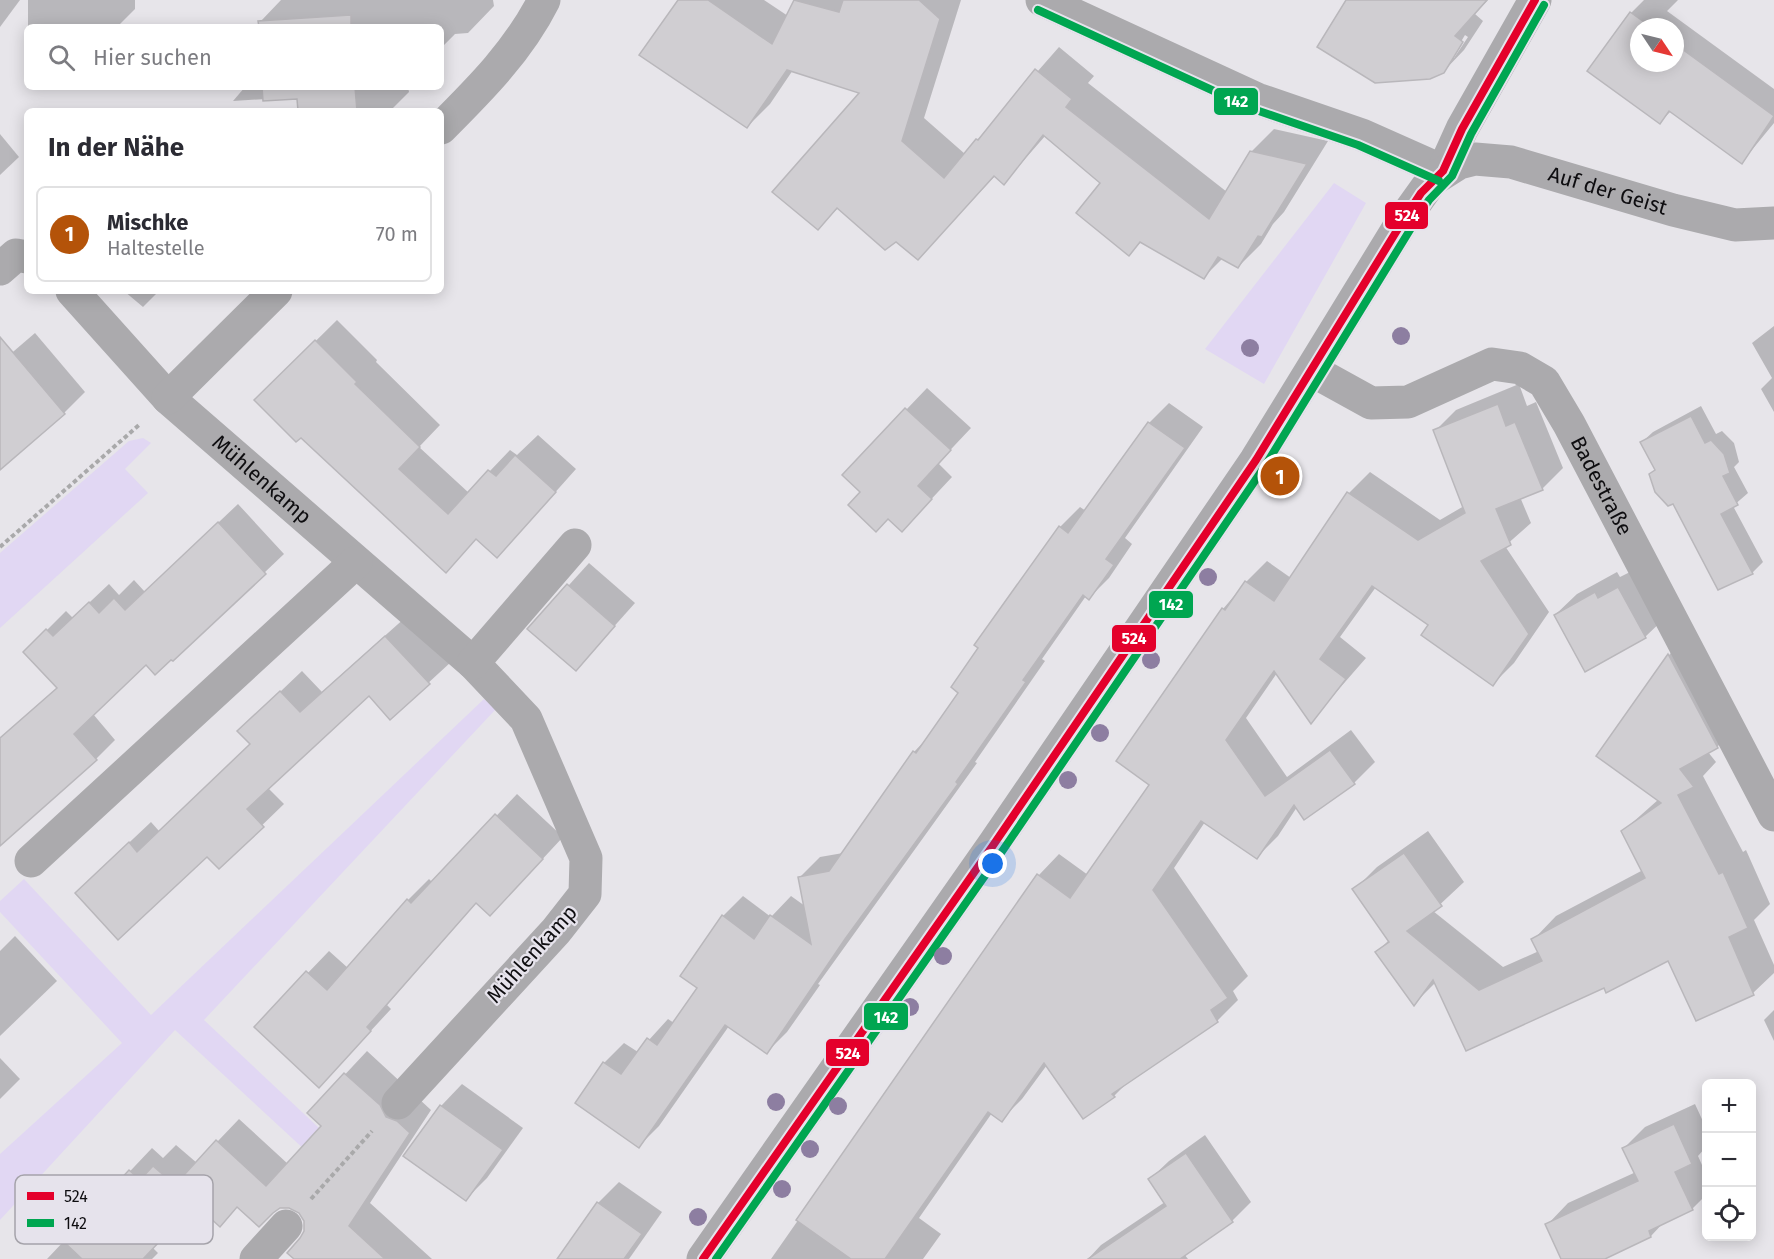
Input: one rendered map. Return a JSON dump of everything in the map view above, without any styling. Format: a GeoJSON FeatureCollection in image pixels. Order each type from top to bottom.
{"type":"FeatureCollection","features":[{"type":"Feature","properties":{"kind":"street"},"geometry":{"type":"LineString","coordinates":[[444,125],[489,80],[531,26],[544,0]]}},
{"type":"Feature","properties":{"kind":"street"},"geometry":{"type":"LineString","coordinates":[[1042,0],[1257,99],[1362,135],[1443,171]]}},
{"type":"Feature","properties":{"kind":"street"},"geometry":{"type":"LineString","coordinates":[[703,1259],[994,844],[1256,460],[1404,219],[1432,180],[1443,171],[1462,129],[1535,0]]}},
{"type":"Feature","properties":{"kind":"street","name":"Auf der Geist"},"geometry":{"type":"LineString","coordinates":[[1443,171],[1459,163],[1475,159],[1511,162],[1673,210],[1735,225],[1774,223]]}},
{"type":"Feature","properties":{"kind":"street"},"geometry":{"type":"LineString","coordinates":[[0,269],[16,255],[24,256]]}},
{"type":"Feature","properties":{"kind":"street","name":"Mühlenkamp"},"geometry":{"type":"LineString","coordinates":[[75,294],[168,398],[473,663],[526,719],[586,858],[585,894],[556,931],[398,1103]]}},
{"type":"Feature","properties":{"kind":"street"},"geometry":{"type":"LineString","coordinates":[[168,398],[273,294]]}},
{"type":"Feature","properties":{"kind":"street","name":"Badestraße"},"geometry":{"type":"LineString","coordinates":[[1312,371],[1371,403],[1408,402],[1492,364],[1520,369],[1544,382],[1569,424],[1774,814]]}},
{"type":"Feature","properties":{"kind":"street"},"geometry":{"type":"LineString","coordinates":[[473,663],[575,545]]}},
{"type":"Feature","properties":{"kind":"street"},"geometry":{"type":"LineString","coordinates":[[31,861],[356,562]]}},
{"type":"Feature","properties":{"kind":"street"},"geometry":{"type":"LineString","coordinates":[[256,1259],[286,1226]]}},
{"type":"Feature","properties":{"kind":"path"},"geometry":{"type":"LineString","coordinates":[[0,547],[168,398]]}},
{"type":"Feature","properties":{"kind":"path"},"geometry":{"type":"LineString","coordinates":[[286,1226],[398,1103]]}},
{"type":"Feature","properties":{"kind":"shaded area"},"geometry":{"type":"Polygon","coordinates":[[[1334,183],[1366,203],[1264,384],[1205,349],[1334,183]]]}},
{"type":"Feature","properties":{"kind":"shaded area"},"geometry":{"type":"Polygon","coordinates":[[[143,438],[151,443],[125,469],[148,493],[0,628],[0,553],[129,441],[143,438]]]}},
{"type":"Feature","properties":{"kind":"shaded area"},"geometry":{"type":"Polygon","coordinates":[[[484,699],[496,709],[204,1020],[335,1143],[319,1163],[175,1030],[41,1175],[15,1175],[15,1204],[0,1220],[0,1154],[122,1043],[0,912],[0,901],[24,879],[151,1015],[484,699]]]}},
{"type":"Feature","properties":{"kind":"building"},"geometry":{"type":"Polygon","coordinates":[[[678,0],[708,0],[772,44],[794,0],[839,12],[843,0],[919,0],[940,19],[902,141],[944,178],[1035,69],[1072,99],[1066,107],[1209,219],[1250,151],[1307,164],[1262,237],[1258,236],[1238,268],[1218,257],[1204,279],[1140,242],[1129,256],[1076,213],[1100,183],[1043,135],[1004,185],[994,176],[918,260],[896,242],[885,250],[837,208],[818,230],[772,192],[859,93],[787,70],[747,128],[639,55],[678,0]]]}},
{"type":"Feature","properties":{"kind":"building"},"geometry":{"type":"Polygon","coordinates":[[[1346,0],[1487,0],[1455,36],[1463,42],[1444,73],[1430,79],[1375,83],[1317,47],[1346,0]]]}},
{"type":"Feature","properties":{"kind":"building"},"geometry":{"type":"Polygon","coordinates":[[[1630,12],[1638,18],[1630,18],[1630,72],[1684,72],[1684,51],[1774,116],[1742,164],[1669,111],[1660,124],[1587,71],[1630,12]]]}},
{"type":"Feature","properties":{"kind":"building"},"geometry":{"type":"Polygon","coordinates":[[[351,15],[351,24],[258,24],[258,21],[351,15]]]}},
{"type":"Feature","properties":{"kind":"building"},"geometry":{"type":"Polygon","coordinates":[[[262,90],[355,90],[357,108],[298,108],[297,99],[263,101],[262,90]]]}},
{"type":"Feature","properties":{"kind":"building"},"geometry":{"type":"Polygon","coordinates":[[[0,337],[65,414],[0,470],[0,337]]]}},
{"type":"Feature","properties":{"kind":"building"},"geometry":{"type":"Polygon","coordinates":[[[315,340],[357,382],[355,384],[420,447],[399,469],[448,514],[488,470],[496,476],[515,455],[556,492],[497,558],[476,539],[446,573],[301,438],[296,442],[254,400],[315,340]]]}},
{"type":"Feature","properties":{"kind":"building"},"geometry":{"type":"Polygon","coordinates":[[[1498,404],[1506,426],[1515,422],[1543,490],[1496,509],[1511,545],[1481,561],[1529,634],[1493,686],[1421,635],[1428,625],[1372,586],[1320,659],[1346,679],[1311,724],[1274,671],[1226,740],[1265,796],[1330,750],[1355,784],[1304,820],[1294,805],[1257,859],[1201,821],[1153,890],[1228,998],[1211,1010],[1218,1022],[1112,1094],[1115,1097],[1083,1119],[1044,1063],[1002,1122],[988,1112],[885,1259],[851,1259],[796,1220],[1037,874],[1070,898],[1149,785],[1116,761],[1222,608],[1225,610],[1245,581],[1274,601],[1347,492],[1418,540],[1465,513],[1433,430],[1498,404]]]}},
{"type":"Feature","properties":{"kind":"building"},"geometry":{"type":"Polygon","coordinates":[[[905,408],[951,450],[918,486],[932,499],[902,532],[888,519],[876,532],[848,505],[860,492],[842,475],[905,408]]]}},
{"type":"Feature","properties":{"kind":"building"},"geometry":{"type":"Polygon","coordinates":[[[1691,416],[1705,443],[1711,440],[1724,454],[1730,473],[1723,476],[1738,505],[1721,514],[1753,574],[1718,590],[1673,504],[1668,506],[1655,492],[1649,474],[1655,470],[1640,442],[1691,416]]]}},
{"type":"Feature","properties":{"kind":"building"},"geometry":{"type":"Polygon","coordinates":[[[1148,422],[1185,448],[1106,559],[1114,565],[1089,600],[1083,595],[1023,680],[1026,682],[956,782],[958,784],[845,939],[767,1054],[725,1025],[639,1148],[575,1103],[603,1062],[621,1074],[647,1038],[657,1045],[697,988],[680,976],[722,915],[754,939],[770,915],[811,944],[798,877],[829,871],[913,751],[916,753],[958,693],[951,687],[978,648],[974,645],[1059,526],[1068,533],[1148,422]]]}},
{"type":"Feature","properties":{"kind":"building"},"geometry":{"type":"Polygon","coordinates":[[[218,522],[266,574],[173,661],[171,660],[155,675],[146,665],[74,734],[97,760],[0,846],[0,738],[57,688],[23,652],[46,629],[53,636],[89,602],[99,613],[114,598],[125,610],[218,522]]]}},
{"type":"Feature","properties":{"kind":"building"},"geometry":{"type":"Polygon","coordinates":[[[567,584],[615,626],[576,671],[527,629],[567,584]]]}},
{"type":"Feature","properties":{"kind":"building"},"geometry":{"type":"Polygon","coordinates":[[[1618,587],[1646,638],[1585,672],[1554,615],[1595,592],[1598,598],[1618,587]]]}},
{"type":"Feature","properties":{"kind":"building"},"geometry":{"type":"Polygon","coordinates":[[[385,636],[430,684],[390,720],[369,696],[247,809],[264,827],[219,869],[207,857],[118,940],[75,893],[129,842],[137,852],[250,744],[237,731],[280,691],[300,712],[385,636]]]}},
{"type":"Feature","properties":{"kind":"building"},"geometry":{"type":"Polygon","coordinates":[[[1668,654],[1718,748],[1680,769],[1694,787],[1678,795],[1719,874],[1723,872],[1748,928],[1729,937],[1754,995],[1696,1021],[1668,961],[1606,993],[1604,988],[1466,1051],[1433,980],[1414,1006],[1375,952],[1389,942],[1352,889],[1404,853],[1442,906],[1407,931],[1479,990],[1542,961],[1531,939],[1645,878],[1621,831],[1661,803],[1596,756],[1668,654]]]}},
{"type":"Feature","properties":{"kind":"building"},"geometry":{"type":"Polygon","coordinates":[[[495,814],[543,859],[490,916],[476,903],[367,1027],[371,1031],[319,1088],[254,1027],[306,971],[327,990],[407,899],[411,903],[495,814]]]}},
{"type":"Feature","properties":{"kind":"building"},"geometry":{"type":"Polygon","coordinates":[[[344,1073],[380,1105],[386,1117],[397,1121],[410,1133],[349,1226],[385,1259],[294,1259],[287,1253],[304,1231],[304,1221],[299,1213],[289,1208],[280,1208],[259,1227],[237,1207],[220,1227],[213,1221],[213,1175],[184,1175],[216,1140],[266,1186],[321,1126],[307,1113],[344,1073]]]}},
{"type":"Feature","properties":{"kind":"building"},"geometry":{"type":"Polygon","coordinates":[[[440,1105],[503,1150],[466,1201],[403,1156],[440,1105]]]}},
{"type":"Feature","properties":{"kind":"building"},"geometry":{"type":"Polygon","coordinates":[[[1674,1124],[1692,1164],[1675,1172],[1693,1210],[1649,1231],[1651,1237],[1605,1259],[1561,1259],[1545,1224],[1638,1181],[1622,1148],[1674,1124]]]}},
{"type":"Feature","properties":{"kind":"building"},"geometry":{"type":"Polygon","coordinates":[[[1186,1153],[1233,1222],[1180,1259],[1088,1259],[1166,1206],[1148,1179],[1186,1153]]]}},
{"type":"Feature","properties":{"kind":"building"},"geometry":{"type":"Polygon","coordinates":[[[153,1166],[163,1175],[145,1175],[153,1166]]]}},
{"type":"Feature","properties":{"kind":"building"},"geometry":{"type":"Polygon","coordinates":[[[129,1170],[134,1175],[124,1175],[129,1170]]]}},
{"type":"Feature","properties":{"kind":"building"},"geometry":{"type":"Polygon","coordinates":[[[597,1202],[642,1234],[624,1259],[557,1259],[597,1202]]]}},
{"type":"Feature","properties":{"kind":"building"},"geometry":{"type":"Polygon","coordinates":[[[66,1244],[157,1244],[143,1259],[82,1259],[66,1244]]]}},
{"type":"Feature","properties":{"kind":"transit line","name":"524"},"geometry":{"type":"LineString","coordinates":[[703,1259],[994,844],[1256,460],[1404,219],[1421,193],[1443,171],[1462,129],[1535,0]]}},
{"type":"Feature","properties":{"kind":"transit line","name":"142"},"geometry":{"type":"LineString","coordinates":[[716,1259],[1003,850],[1265,466],[1429,200],[1452,176],[1471,134],[1544,5]]}},
{"type":"Feature","properties":{"kind":"transit line","name":"142"},"geometry":{"type":"LineString","coordinates":[[1038,10],[1253,109],[1358,145],[1439,181]]}},
{"type":"Feature","properties":{"kind":"place","name":"Mischke"},"geometry":{"type":"Point","coordinates":[1280,476]}}]}
